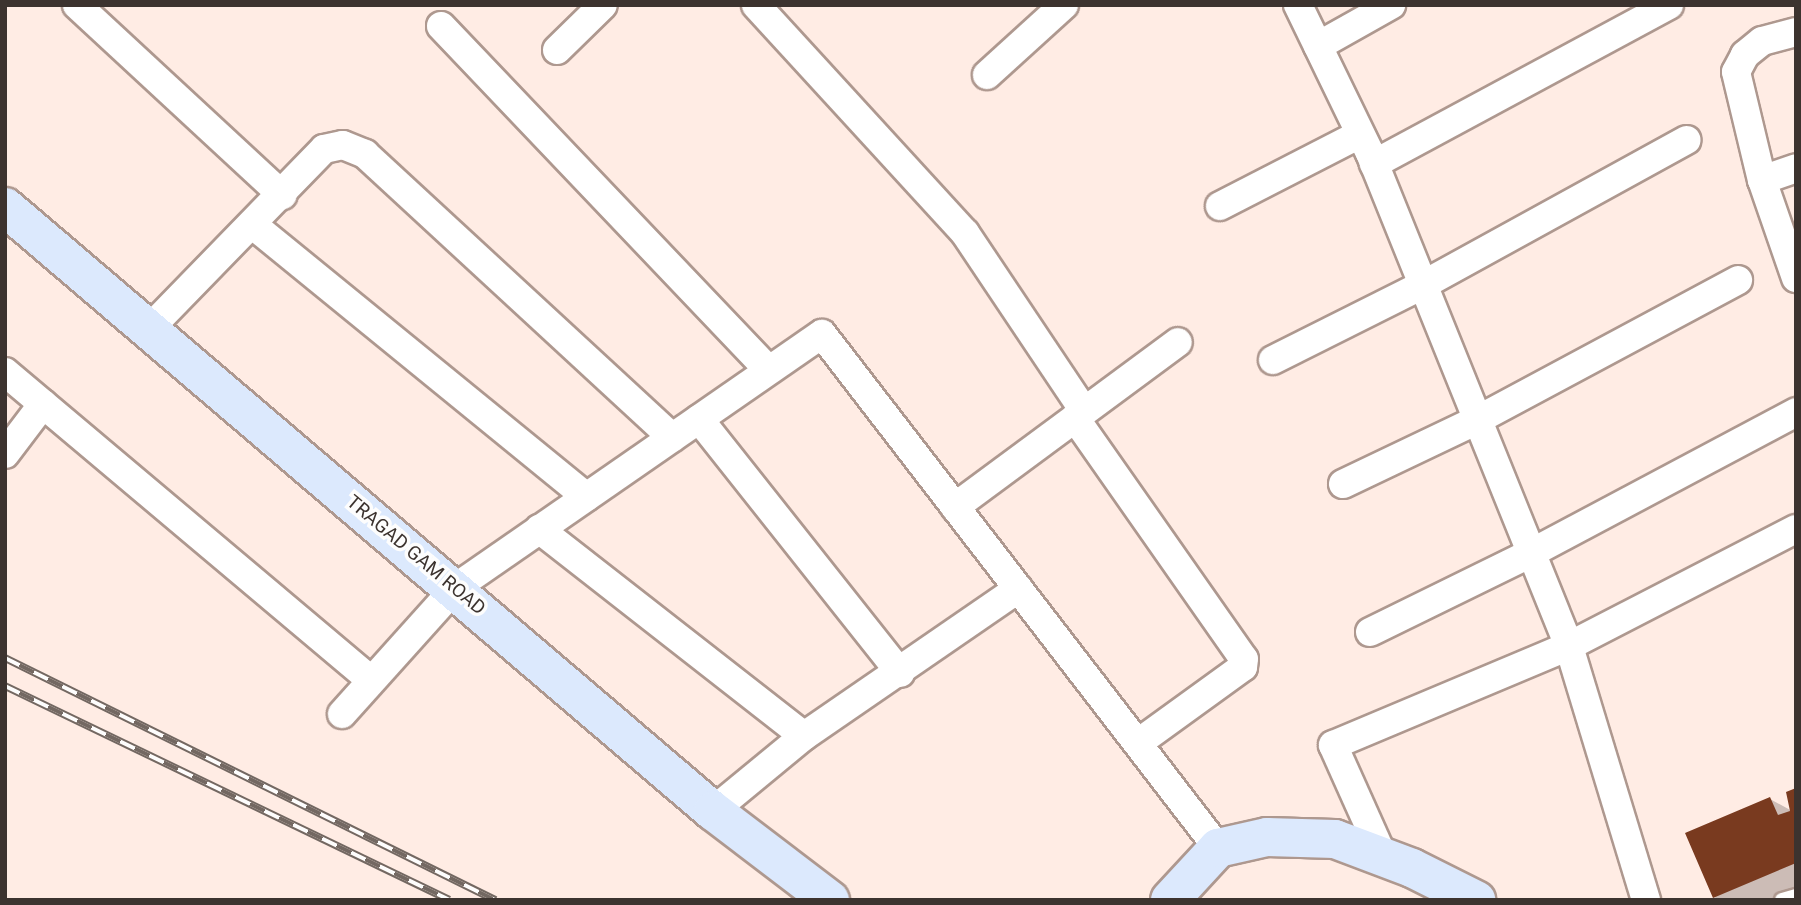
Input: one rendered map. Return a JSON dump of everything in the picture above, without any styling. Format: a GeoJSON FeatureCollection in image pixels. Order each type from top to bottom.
{"type":"FeatureCollection","features":[{"type":"Feature","properties":{"kind":"street"},"geometry":{"type":"LineString","coordinates":[[77,5],[282,195]]}},
{"type":"Feature","properties":{"kind":"street"},"geometry":{"type":"LineString","coordinates":[[557,50],[603,5]]}},
{"type":"Feature","properties":{"kind":"street"},"geometry":{"type":"LineString","coordinates":[[756,5],[965,233],[1080,415],[1244,659],[1243,667],[1138,743]]}},
{"type":"Feature","properties":{"kind":"street"},"geometry":{"type":"LineString","coordinates":[[987,75],[1064,5]]}},
{"type":"Feature","properties":{"kind":"street"},"geometry":{"type":"LineString","coordinates":[[1298,5],[1374,164],[1421,286],[1534,552],[1569,646],[1646,900]]}},
{"type":"Feature","properties":{"kind":"street"},"geometry":{"type":"LineString","coordinates":[[1318,46],[1391,5]]}},
{"type":"Feature","properties":{"kind":"street"},"geometry":{"type":"LineString","coordinates":[[1374,164],[1669,5]]}},
{"type":"Feature","properties":{"kind":"street"},"geometry":{"type":"LineString","coordinates":[[440,26],[769,370]]}},
{"type":"Feature","properties":{"kind":"street"},"geometry":{"type":"LineString","coordinates":[[1796,32],[1762,41],[1745,55],[1736,72],[1762,180],[1796,278]]}},
{"type":"Feature","properties":{"kind":"street"},"geometry":{"type":"LineString","coordinates":[[1220,206],[1360,134]]}},
{"type":"Feature","properties":{"kind":"street"},"geometry":{"type":"LineString","coordinates":[[1273,360],[1421,286],[1687,140]]}},
{"type":"Feature","properties":{"kind":"street"},"geometry":{"type":"LineString","coordinates":[[149,329],[324,149],[343,145],[365,154],[672,437]]}},
{"type":"Feature","properties":{"kind":"street"},"geometry":{"type":"LineString","coordinates":[[1762,180],[1796,169]]}},
{"type":"Feature","properties":{"kind":"street","name":"TRAGAD GAM ROAD"},"geometry":{"type":"LineString","coordinates":[[10,221],[149,329],[713,811],[830,900]]}},
{"type":"Feature","properties":{"kind":"street"},"geometry":{"type":"LineString","coordinates":[[253,225],[586,497]]}},
{"type":"Feature","properties":{"kind":"street"},"geometry":{"type":"LineString","coordinates":[[1343,484],[1479,419],[1738,280]]}},
{"type":"Feature","properties":{"kind":"street"},"geometry":{"type":"LineString","coordinates":[[342,713],[455,588],[821,334],[1218,848]]}},
{"type":"Feature","properties":{"kind":"street"},"geometry":{"type":"LineString","coordinates":[[955,507],[1178,342]]}},
{"type":"Feature","properties":{"kind":"street"},"geometry":{"type":"LineString","coordinates":[[5,372],[371,680]]}},
{"type":"Feature","properties":{"kind":"street"},"geometry":{"type":"LineString","coordinates":[[5,453],[43,404]]}},
{"type":"Feature","properties":{"kind":"street"},"geometry":{"type":"LineString","coordinates":[[1370,632],[1534,552],[1796,412]]}},
{"type":"Feature","properties":{"kind":"street"},"geometry":{"type":"LineString","coordinates":[[699,419],[900,673]]}},
{"type":"Feature","properties":{"kind":"street"},"geometry":{"type":"LineString","coordinates":[[1383,857],[1333,745],[1569,646],[1796,528]]}},
{"type":"Feature","properties":{"kind":"street"},"geometry":{"type":"LineString","coordinates":[[539,529],[804,736]]}},
{"type":"Feature","properties":{"kind":"street"},"geometry":{"type":"LineString","coordinates":[[713,811],[804,736],[900,673],[1018,589]]}},
{"type":"Feature","properties":{"kind":"street"},"geometry":{"type":"LineString","coordinates":[[1170,900],[1218,848],[1267,837],[1335,839],[1383,857],[1476,900]]}},
{"type":"Feature","properties":{"kind":"lane"},"geometry":{"type":"LineString","coordinates":[[1782,900],[1796,896]]}},
{"type":"Feature","properties":{"kind":"building"},"geometry":{"type":"Polygon","coordinates":[[[1796,788],[1796,863],[1713,898],[1685,833],[1770,797],[1778,815],[1790,811],[1786,792],[1796,788]]]}},
{"type":"Feature","properties":{"kind":"railway"},"geometry":{"type":"LineString","coordinates":[[5,658],[495,900]]}},
{"type":"Feature","properties":{"kind":"railway"},"geometry":{"type":"LineString","coordinates":[[5,686],[449,900]]}}]}
